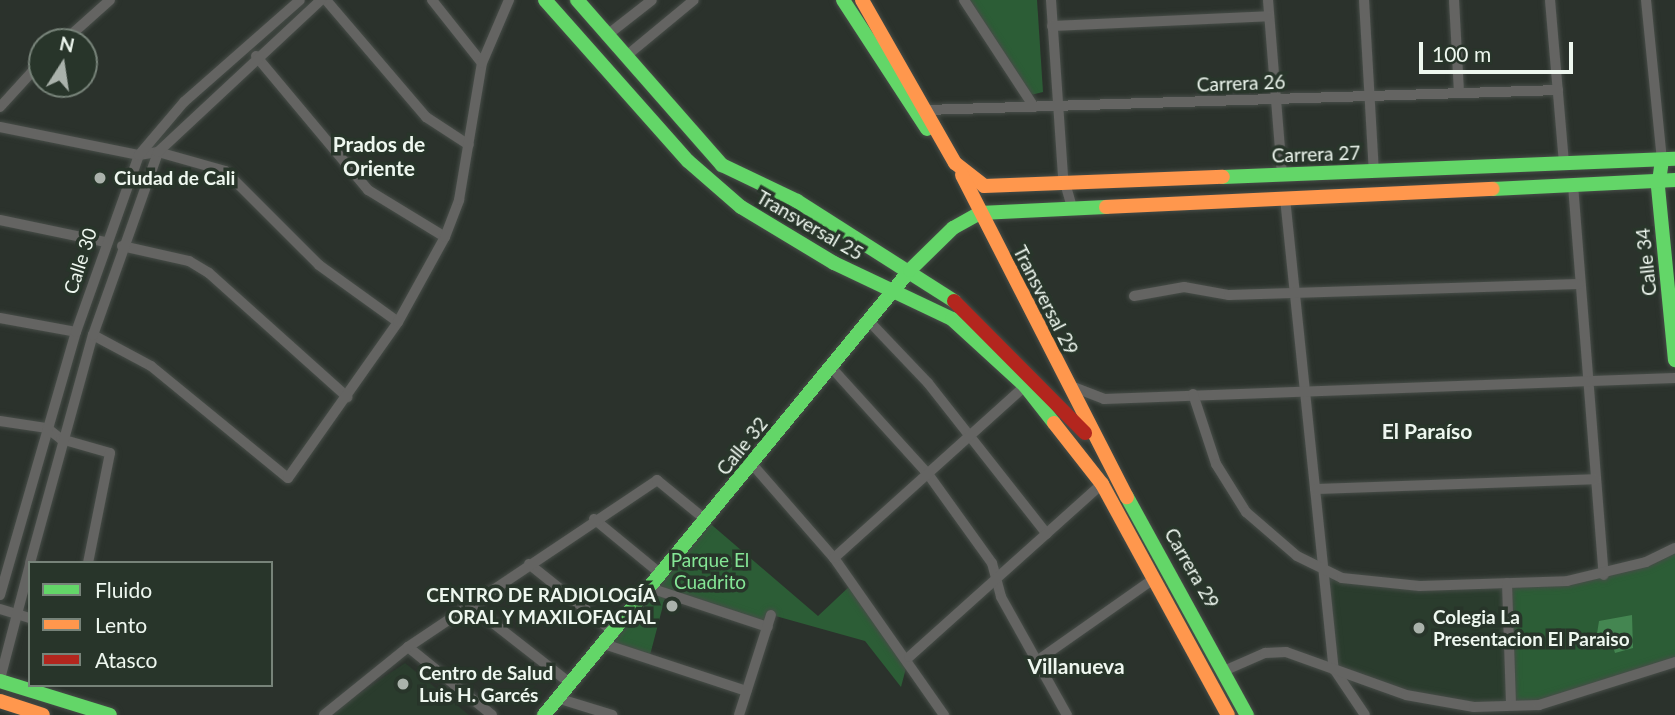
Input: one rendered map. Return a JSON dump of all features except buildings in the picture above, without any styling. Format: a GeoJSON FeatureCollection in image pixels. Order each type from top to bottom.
{"type":"FeatureCollection","features":[{"type":"Feature","properties":{"kind":"street","name":"Calle 30"},"geometry":{"type":"LineString","coordinates":[[0,595],[76,332],[105,242],[139,155],[184,102],[300,0]]}},
{"type":"Feature","properties":{"kind":"street","name":"Calle 30"},"geometry":{"type":"LineString","coordinates":[[31,561],[93,335],[122,246],[158,152],[256,56],[323,0]]}},
{"type":"Feature","properties":{"kind":"street"},"geometry":{"type":"LineString","coordinates":[[323,0],[426,117],[469,145]]}},
{"type":"Feature","properties":{"kind":"street"},"geometry":{"type":"LineString","coordinates":[[432,0],[482,63]]}},
{"type":"Feature","properties":{"kind":"street"},"geometry":{"type":"LineString","coordinates":[[93,335],[151,366],[288,478],[398,322],[445,237],[469,145],[482,63],[509,0]]}},
{"type":"Feature","properties":{"kind":"street","name":"Transversal 25"},"geometry":{"type":"LineString","coordinates":[[545,0],[688,161],[741,207],[892,291],[952,319],[1025,386],[1079,450]]}},
{"type":"Feature","properties":{"kind":"street","name":"Transversal 25"},"geometry":{"type":"LineString","coordinates":[[577,0],[722,165],[910,270],[994,333],[1095,445]]}},
{"type":"Feature","properties":{"kind":"street"},"geometry":{"type":"LineString","coordinates":[[606,36],[652,0]]}},
{"type":"Feature","properties":{"kind":"street"},"geometry":{"type":"LineString","coordinates":[[625,57],[694,0]]}},
{"type":"Feature","properties":{"kind":"street","name":"Transversal 29"},"geometry":{"type":"LineString","coordinates":[[843,0],[950,166],[962,174]]}},
{"type":"Feature","properties":{"kind":"street","name":"Transversal 29"},"geometry":{"type":"LineString","coordinates":[[862,0],[962,174],[1068,385],[1095,445]]}},
{"type":"Feature","properties":{"kind":"street"},"geometry":{"type":"LineString","coordinates":[[964,0],[1034,107]]}},
{"type":"Feature","properties":{"kind":"street"},"geometry":{"type":"LineString","coordinates":[[1051,0],[1065,183],[1072,208]]}},
{"type":"Feature","properties":{"kind":"street"},"geometry":{"type":"LineString","coordinates":[[1268,0],[1282,175]]}},
{"type":"Feature","properties":{"kind":"street"},"geometry":{"type":"LineString","coordinates":[[1364,0],[1374,171]]}},
{"type":"Feature","properties":{"kind":"street"},"geometry":{"type":"LineString","coordinates":[[1454,0],[1459,93]]}},
{"type":"Feature","properties":{"kind":"street"},"geometry":{"type":"LineString","coordinates":[[1550,0],[1564,164]]}},
{"type":"Feature","properties":{"kind":"street","name":"Calle 34"},"geometry":{"type":"LineString","coordinates":[[1646,0],[1668,160],[1675,181]]}},
{"type":"Feature","properties":{"kind":"street"},"geometry":{"type":"LineString","coordinates":[[77,28],[104,2]]}},
{"type":"Feature","properties":{"kind":"street"},"geometry":{"type":"LineString","coordinates":[[1052,26],[1269,16]]}},
{"type":"Feature","properties":{"kind":"street"},"geometry":{"type":"LineString","coordinates":[[256,56],[368,190],[445,237]]}},
{"type":"Feature","properties":{"kind":"street"},"geometry":{"type":"LineString","coordinates":[[0,107],[28,76]]}},
{"type":"Feature","properties":{"kind":"street","name":"Carrera 26"},"geometry":{"type":"LineString","coordinates":[[926,110],[1558,90]]}},
{"type":"Feature","properties":{"kind":"street"},"geometry":{"type":"LineString","coordinates":[[0,127],[139,155],[158,152],[225,171],[319,265],[398,322]]}},
{"type":"Feature","properties":{"kind":"street","name":"Carrera 27"},"geometry":{"type":"LineString","coordinates":[[962,174],[984,186],[1668,160]]}},
{"type":"Feature","properties":{"kind":"street","name":"Calle 34"},"geometry":{"type":"LineString","coordinates":[[1668,160],[1657,181],[1675,360]]}},
{"type":"Feature","properties":{"kind":"street"},"geometry":{"type":"LineString","coordinates":[[980,213],[1675,181]]}},
{"type":"Feature","properties":{"kind":"street"},"geometry":{"type":"LineString","coordinates":[[1573,185],[1585,381],[1604,575]]}},
{"type":"Feature","properties":{"kind":"street"},"geometry":{"type":"LineString","coordinates":[[1285,198],[1334,669],[1365,715]]}},
{"type":"Feature","properties":{"kind":"street","name":"Calle 32"},"geometry":{"type":"LineString","coordinates":[[544,715],[615,633],[910,270],[953,228],[980,213]]}},
{"type":"Feature","properties":{"kind":"street"},"geometry":{"type":"LineString","coordinates":[[0,220],[105,242]]}},
{"type":"Feature","properties":{"kind":"street"},"geometry":{"type":"LineString","coordinates":[[122,246],[189,261],[209,273],[347,397]]}},
{"type":"Feature","properties":{"kind":"street"},"geometry":{"type":"LineString","coordinates":[[1134,296],[1184,287],[1229,295],[1579,284]]}},
{"type":"Feature","properties":{"kind":"street"},"geometry":{"type":"LineString","coordinates":[[0,318],[76,332]]}},
{"type":"Feature","properties":{"kind":"street"},"geometry":{"type":"LineString","coordinates":[[868,320],[971,435],[1047,534]]}},
{"type":"Feature","properties":{"kind":"street"},"geometry":{"type":"LineString","coordinates":[[830,366],[928,474],[992,563],[996,578],[1041,658],[1067,715]]}},
{"type":"Feature","properties":{"kind":"street"},"geometry":{"type":"LineString","coordinates":[[1068,385],[1104,400],[1193,394],[1675,378]]}},
{"type":"Feature","properties":{"kind":"street"},"geometry":{"type":"LineString","coordinates":[[834,558],[1025,386]]}},
{"type":"Feature","properties":{"kind":"street"},"geometry":{"type":"LineString","coordinates":[[1193,394],[1216,464],[1246,512],[1324,571],[1396,585],[1507,583],[1604,575],[1675,548]]}},
{"type":"Feature","properties":{"kind":"street"},"geometry":{"type":"LineString","coordinates":[[0,421],[47,428],[63,440],[110,453],[88,561]]}},
{"type":"Feature","properties":{"kind":"street","name":"Carrera 29"},"geometry":{"type":"LineString","coordinates":[[1095,445],[1226,670],[1247,715]]}},
{"type":"Feature","properties":{"kind":"street","name":"Carrera 29"},"geometry":{"type":"LineString","coordinates":[[1079,450],[1102,484],[1156,578],[1223,714]]}},
{"type":"Feature","properties":{"kind":"street"},"geometry":{"type":"LineString","coordinates":[[752,464],[834,558],[909,656],[944,715]]}},
{"type":"Feature","properties":{"kind":"street"},"geometry":{"type":"LineString","coordinates":[[1315,489],[1596,479]]}},
{"type":"Feature","properties":{"kind":"street"},"geometry":{"type":"LineString","coordinates":[[324,715],[408,647],[594,519],[657,480],[706,520]]}},
{"type":"Feature","properties":{"kind":"street"},"geometry":{"type":"LineString","coordinates":[[909,656],[1102,484]]}},
{"type":"Feature","properties":{"kind":"street"},"geometry":{"type":"LineString","coordinates":[[594,519],[662,575]]}},
{"type":"Feature","properties":{"kind":"street"},"geometry":{"type":"LineString","coordinates":[[529,564],[615,633]]}},
{"type":"Feature","properties":{"kind":"street","name":"Calle 30"},"geometry":{"type":"LineString","coordinates":[[0,680],[28,572]]}},
{"type":"Feature","properties":{"kind":"street"},"geometry":{"type":"LineString","coordinates":[[1041,658],[1156,578]]}},
{"type":"Feature","properties":{"kind":"street"},"geometry":{"type":"LineString","coordinates":[[1507,583],[1511,705]]}},
{"type":"Feature","properties":{"kind":"street"},"geometry":{"type":"LineString","coordinates":[[650,588],[768,626]]}},
{"type":"Feature","properties":{"kind":"street"},"geometry":{"type":"LineString","coordinates":[[470,605],[570,683]]}},
{"type":"Feature","properties":{"kind":"street"},"geometry":{"type":"LineString","coordinates":[[0,609],[28,617]]}},
{"type":"Feature","properties":{"kind":"street"},"geometry":{"type":"LineString","coordinates":[[739,715],[771,615]]}},
{"type":"Feature","properties":{"kind":"street"},"geometry":{"type":"LineString","coordinates":[[604,645],[746,691]]}},
{"type":"Feature","properties":{"kind":"street"},"geometry":{"type":"LineString","coordinates":[[408,647],[492,715]]}},
{"type":"Feature","properties":{"kind":"street"},"geometry":{"type":"LineString","coordinates":[[1226,670],[1273,652],[1334,669],[1406,695],[1542,710],[1675,662]]}},
{"type":"Feature","properties":{"kind":"street"},"geometry":{"type":"LineString","coordinates":[[0,680],[110,715]]}},
{"type":"Feature","properties":{"kind":"street"},"geometry":{"type":"LineString","coordinates":[[557,698],[612,715]]}},
{"type":"Feature","properties":{"kind":"street"},"geometry":{"type":"LineString","coordinates":[[0,701],[43,715]]}},
{"type":"Feature","properties":{"kind":"shaded area","name":"Colegia La Presentacion El Paraiso"},"geometry":{"type":"Polygon","coordinates":[[[1324,571],[1373,584],[1507,583],[1511,705],[1461,705],[1334,669],[1324,571]]]}},
{"type":"Feature","properties":{"kind":"shaded area"},"geometry":{"type":"Polygon","coordinates":[[[1632,615],[1633,648],[1615,653],[1611,640],[1596,640],[1599,621],[1632,615]]]}},
{"type":"Feature","properties":{"kind":"shaded area","name":"Centro de Salud Luis H. Garcés"},"geometry":{"type":"Polygon","coordinates":[[[405,663],[469,715],[334,715],[344,704],[405,663]]]}},
{"type":"Feature","properties":{"kind":"green space"},"geometry":{"type":"Polygon","coordinates":[[[970,0],[1037,0],[1043,92],[1031,95],[970,0]]]}},
{"type":"Feature","properties":{"kind":"green space","name":"Parque El Cuadrito"},"geometry":{"type":"Polygon","coordinates":[[[706,520],[818,616],[852,584],[909,657],[901,687],[865,641],[772,615],[768,627],[666,594],[649,659],[604,644],[706,520]]]}},
{"type":"Feature","properties":{"kind":"green space"},"geometry":{"type":"Polygon","coordinates":[[[1675,548],[1675,662],[1539,705],[1511,705],[1507,583],[1567,581],[1675,548]]]}},
{"type":"Feature","properties":{"kind":"traffic: fast"},"geometry":{"type":"LineString","coordinates":[[545,0],[688,161],[741,207],[834,263],[952,319],[1025,386],[1054,423]]}},
{"type":"Feature","properties":{"kind":"traffic: fast"},"geometry":{"type":"LineString","coordinates":[[577,0],[722,165],[797,201],[954,301]]}},
{"type":"Feature","properties":{"kind":"traffic: fast"},"geometry":{"type":"LineString","coordinates":[[843,0],[927,129]]}},
{"type":"Feature","properties":{"kind":"traffic: fast"},"geometry":{"type":"LineString","coordinates":[[1223,177],[1675,159]]}},
{"type":"Feature","properties":{"kind":"traffic: fast"},"geometry":{"type":"LineString","coordinates":[[1662,160],[1658,187],[1675,360]]}},
{"type":"Feature","properties":{"kind":"traffic: fast"},"geometry":{"type":"LineString","coordinates":[[1493,189],[1675,180]]}},
{"type":"Feature","properties":{"kind":"traffic: fast"},"geometry":{"type":"LineString","coordinates":[[544,715],[910,270],[953,228],[980,213],[1106,207]]}},
{"type":"Feature","properties":{"kind":"traffic: fast"},"geometry":{"type":"LineString","coordinates":[[1127,497],[1247,715]]}},
{"type":"Feature","properties":{"kind":"traffic: fast"},"geometry":{"type":"LineString","coordinates":[[0,681],[110,715]]}},
{"type":"Feature","properties":{"kind":"traffic: slow"},"geometry":{"type":"LineString","coordinates":[[862,0],[955,163],[984,186],[1223,177]]}},
{"type":"Feature","properties":{"kind":"traffic: slow"},"geometry":{"type":"LineString","coordinates":[[962,175],[1127,497]]}},
{"type":"Feature","properties":{"kind":"traffic: slow"},"geometry":{"type":"LineString","coordinates":[[1106,207],[1493,189]]}},
{"type":"Feature","properties":{"kind":"traffic: slow"},"geometry":{"type":"LineString","coordinates":[[1054,423],[1102,484],[1228,715]]}},
{"type":"Feature","properties":{"kind":"traffic: slow"},"geometry":{"type":"LineString","coordinates":[[0,701],[43,715]]}},
{"type":"Feature","properties":{"kind":"traffic: jam"},"geometry":{"type":"LineString","coordinates":[[954,301],[1085,433]]}},
{"type":"Feature","properties":{"kind":"place","name":"Ciudad de Cali"},"geometry":{"type":"Point","coordinates":[100,178]}},
{"type":"Feature","properties":{"kind":"place","name":"CENTRO DE RADIOLOGÍA ORAL Y MAXILOFACIAL"},"geometry":{"type":"Point","coordinates":[672,606]}},
{"type":"Feature","properties":{"kind":"place","name":"Colegia La Presentacion El Paraiso"},"geometry":{"type":"Point","coordinates":[1419,628]}},
{"type":"Feature","properties":{"kind":"place","name":"Centro de Salud Luis H. Garcés"},"geometry":{"type":"Point","coordinates":[403,684]}},
{"type":"Feature","properties":{"kind":"district","name":"Prados de Oriente"},"geometry":{"type":"Point","coordinates":[379,156]}},
{"type":"Feature","properties":{"kind":"district","name":"El Paraíso"},"geometry":{"type":"Point","coordinates":[1427,431]}},
{"type":"Feature","properties":{"kind":"district","name":"Villanueva"},"geometry":{"type":"Point","coordinates":[1076,666]}}]}
